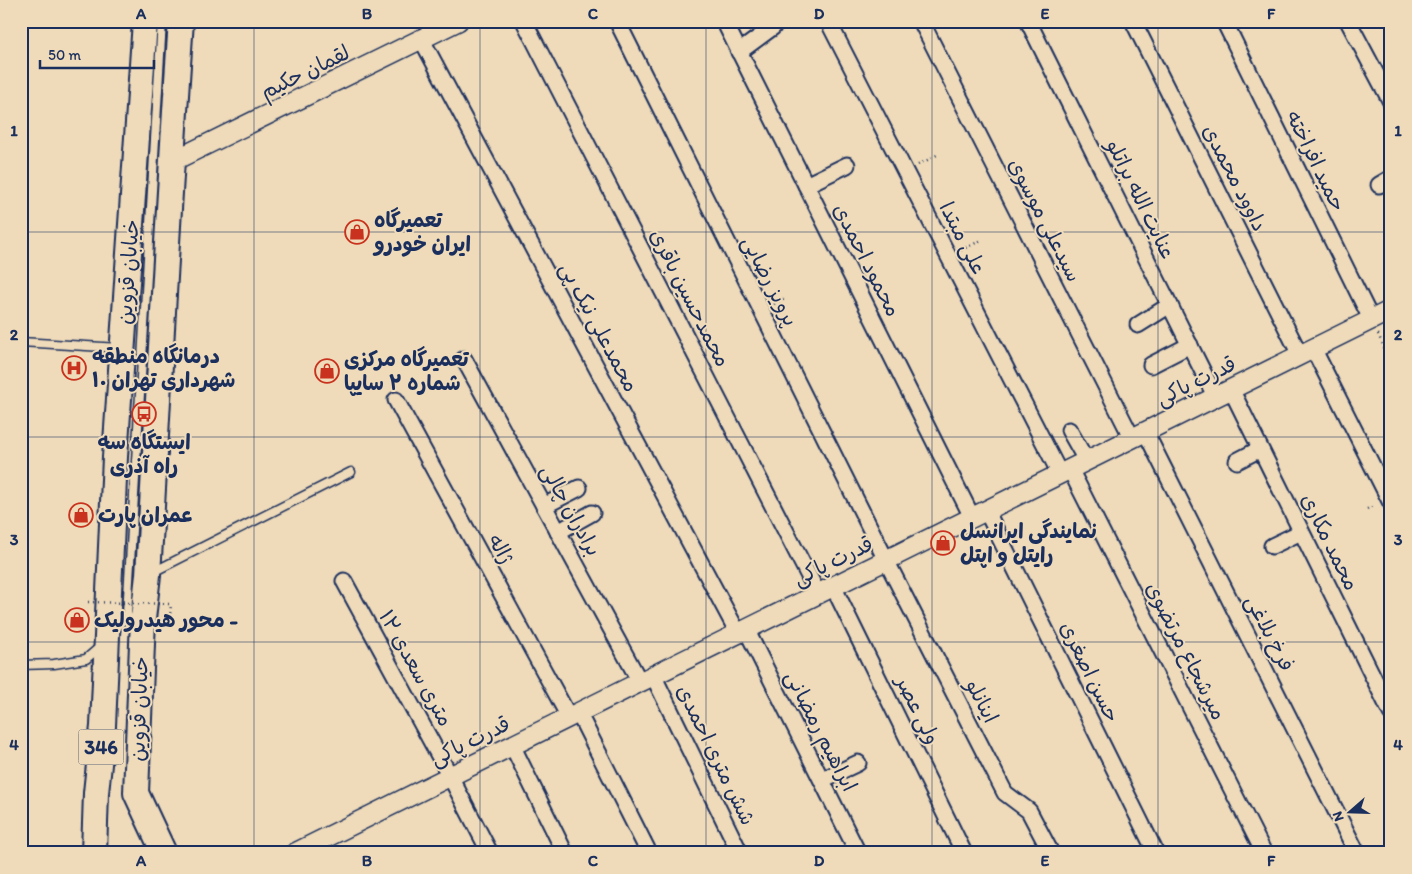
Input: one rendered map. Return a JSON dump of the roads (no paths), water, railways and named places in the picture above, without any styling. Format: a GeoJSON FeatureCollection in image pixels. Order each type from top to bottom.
{"type":"FeatureCollection","features":[{"type":"Feature","properties":{"kind":"main road","name":"خیابان قزوین"},"geometry":{"type":"LineString","coordinates":[[94,853],[96,793],[103,726],[115,457],[145,21]]}},
{"type":"Feature","properties":{"kind":"main road","name":"خیابان قزوین"},"geometry":{"type":"LineString","coordinates":[[164,853],[136,793],[142,643],[148,575],[180,21]]}},
{"type":"Feature","properties":{"kind":"main road"},"geometry":{"type":"LineString","coordinates":[[107,641],[142,643]]}},
{"type":"Feature","properties":{"kind":"main road"},"geometry":{"type":"LineString","coordinates":[[96,793],[110,853]]}},
{"type":"Feature","properties":{"kind":"main road"},"geometry":{"type":"LineString","coordinates":[[149,853],[150,825]]}},
{"type":"Feature","properties":{"kind":"street","name":"لقمان حکیم"},"geometry":{"type":"LineString","coordinates":[[171,162],[458,21]]}},
{"type":"Feature","properties":{"kind":"street","name":"محمدحسین باقری"},"geometry":{"type":"LineString","coordinates":[[524,21],[825,590]]}},
{"type":"Feature","properties":{"kind":"street","name":"پرویز رضایی"},"geometry":{"type":"LineString","coordinates":[[617,21],[886,560]]}},
{"type":"Feature","properties":{"kind":"street","name":"محمود احمدی"},"geometry":{"type":"LineString","coordinates":[[724,21],[806,185],[979,514]]}},
{"type":"Feature","properties":{"kind":"street","name":"علی مبتدا"},"geometry":{"type":"LineString","coordinates":[[828,21],[949,257],[1065,471]]}},
{"type":"Feature","properties":{"kind":"street","name":"سیدعلی موسوی"},"geometry":{"type":"LineString","coordinates":[[921,21],[1139,435]]}},
{"type":"Feature","properties":{"kind":"street","name":"عنایت الله براتلو"},"geometry":{"type":"LineString","coordinates":[[1028,21],[1190,345],[1223,393]]}},
{"type":"Feature","properties":{"kind":"street","name":"داوود محمدی"},"geometry":{"type":"LineString","coordinates":[[1132,21],[1307,351],[1391,503]]}},
{"type":"Feature","properties":{"kind":"street","name":"حمید افراخته"},"geometry":{"type":"LineString","coordinates":[[1224,21],[1371,319]]}},
{"type":"Feature","properties":{"kind":"street"},"geometry":{"type":"LineString","coordinates":[[1348,21],[1391,102]]}},
{"type":"Feature","properties":{"kind":"street"},"geometry":{"type":"LineString","coordinates":[[739,52],[773,27]]}},
{"type":"Feature","properties":{"kind":"street","name":"محمدعلی نیک پی"},"geometry":{"type":"LineString","coordinates":[[422,40],[742,631]]}},
{"type":"Feature","properties":{"kind":"street"},"geometry":{"type":"LineString","coordinates":[[806,185],[847,165]]}},
{"type":"Feature","properties":{"kind":"street"},"geometry":{"type":"LineString","coordinates":[[1138,324],[1170,304]]}},
{"type":"Feature","properties":{"kind":"street","name":"قدرت پاکی"},"geometry":{"type":"LineString","coordinates":[[295,853],[1391,310]]}},
{"type":"Feature","properties":{"kind":"street"},"geometry":{"type":"LineString","coordinates":[[1151,365],[1190,345]]}},
{"type":"Feature","properties":{"kind":"street","name":"برادران چالی"},"geometry":{"type":"LineString","coordinates":[[464,359],[558,532],[646,679]]}},
{"type":"Feature","properties":{"kind":"street","name":"محمد مکاری"},"geometry":{"type":"LineString","coordinates":[[1223,393],[1260,448],[1391,713]]}},
{"type":"Feature","properties":{"kind":"street","name":"ژاله"},"geometry":{"type":"LineString","coordinates":[[396,400],[574,715],[649,853]]}},
{"type":"Feature","properties":{"kind":"street"},"geometry":{"type":"LineString","coordinates":[[1069,430],[1086,460]]}},
{"type":"Feature","properties":{"kind":"street","name":"فرخ بلاغی"},"geometry":{"type":"LineString","coordinates":[[1139,435],[1357,853]]}},
{"type":"Feature","properties":{"kind":"street"},"geometry":{"type":"LineString","coordinates":[[1237,461],[1260,448]]}},
{"type":"Feature","properties":{"kind":"street","name":"میرشجاع مرتضوی"},"geometry":{"type":"LineString","coordinates":[[1065,471],[1264,853]]}},
{"type":"Feature","properties":{"kind":"street"},"geometry":{"type":"LineString","coordinates":[[544,506],[579,488]]}},
{"type":"Feature","properties":{"kind":"street"},"geometry":{"type":"LineString","coordinates":[[558,532],[592,513]]}},
{"type":"Feature","properties":{"kind":"street","name":"حسن اصغری"},"geometry":{"type":"LineString","coordinates":[[979,514],[1156,853]]}},
{"type":"Feature","properties":{"kind":"street"},"geometry":{"type":"LineString","coordinates":[[1272,546],[1301,532]]}},
{"type":"Feature","properties":{"kind":"street","name":"اینانلو"},"geometry":{"type":"LineString","coordinates":[[886,560],[1005,793],[1029,810],[1051,853]]}},
{"type":"Feature","properties":{"kind":"street","name":"۱۲ متری سعدی"},"geometry":{"type":"LineString","coordinates":[[344,581],[490,853]]}},
{"type":"Feature","properties":{"kind":"street","name":"ولی عصر"},"geometry":{"type":"LineString","coordinates":[[825,590],[964,853]]}},
{"type":"Feature","properties":{"kind":"street","name":"ابراهیم رمضانی"},"geometry":{"type":"LineString","coordinates":[[742,631],[822,780],[858,853]]}},
{"type":"Feature","properties":{"kind":"street","name":"شش متری احمدی"},"geometry":{"type":"LineString","coordinates":[[646,679],[740,853]]}},
{"type":"Feature","properties":{"kind":"street"},"geometry":{"type":"LineString","coordinates":[[512,745],[565,853]]}},
{"type":"Feature","properties":{"kind":"street"},"geometry":{"type":"LineString","coordinates":[[822,780],[858,763]]}},
{"type":"Feature","properties":{"kind":"lane"},"geometry":{"type":"LineString","coordinates":[[142,643],[127,614],[162,21]]}},
{"type":"Feature","properties":{"kind":"lane"},"geometry":{"type":"LineString","coordinates":[[21,342],[123,348]]}},
{"type":"Feature","properties":{"kind":"lane"},"geometry":{"type":"LineString","coordinates":[[148,575],[350,472]]}},
{"type":"Feature","properties":{"kind":"lane"},"geometry":{"type":"LineString","coordinates":[[21,665],[54,664],[86,659],[107,641],[127,614]]}},
{"type":"Feature","properties":{"kind":"place","name":"تعمیرگاه ایران خودرو"},"geometry":{"type":"Point","coordinates":[357,232]}},
{"type":"Feature","properties":{"kind":"place","name":"درمانگاه منطقه ۱۰ شهرداری تهران"},"geometry":{"type":"Point","coordinates":[74,368]}},
{"type":"Feature","properties":{"kind":"place","name":"تعمیرگاه مرکزی شماره ۲ سایپا"},"geometry":{"type":"Point","coordinates":[327,371]}},
{"type":"Feature","properties":{"kind":"place","name":"ایستگاه سه راه آذری"},"geometry":{"type":"Point","coordinates":[144,414]}},
{"type":"Feature","properties":{"kind":"place","name":"عمران پارت"},"geometry":{"type":"Point","coordinates":[81,515]}},
{"type":"Feature","properties":{"kind":"place","name":"نمایندگی ایرانسل رایتل و اپتل"},"geometry":{"type":"Point","coordinates":[943,543]}},
{"type":"Feature","properties":{"kind":"place","name":"محور هیدرولیک -"},"geometry":{"type":"Point","coordinates":[77,620]}}]}
